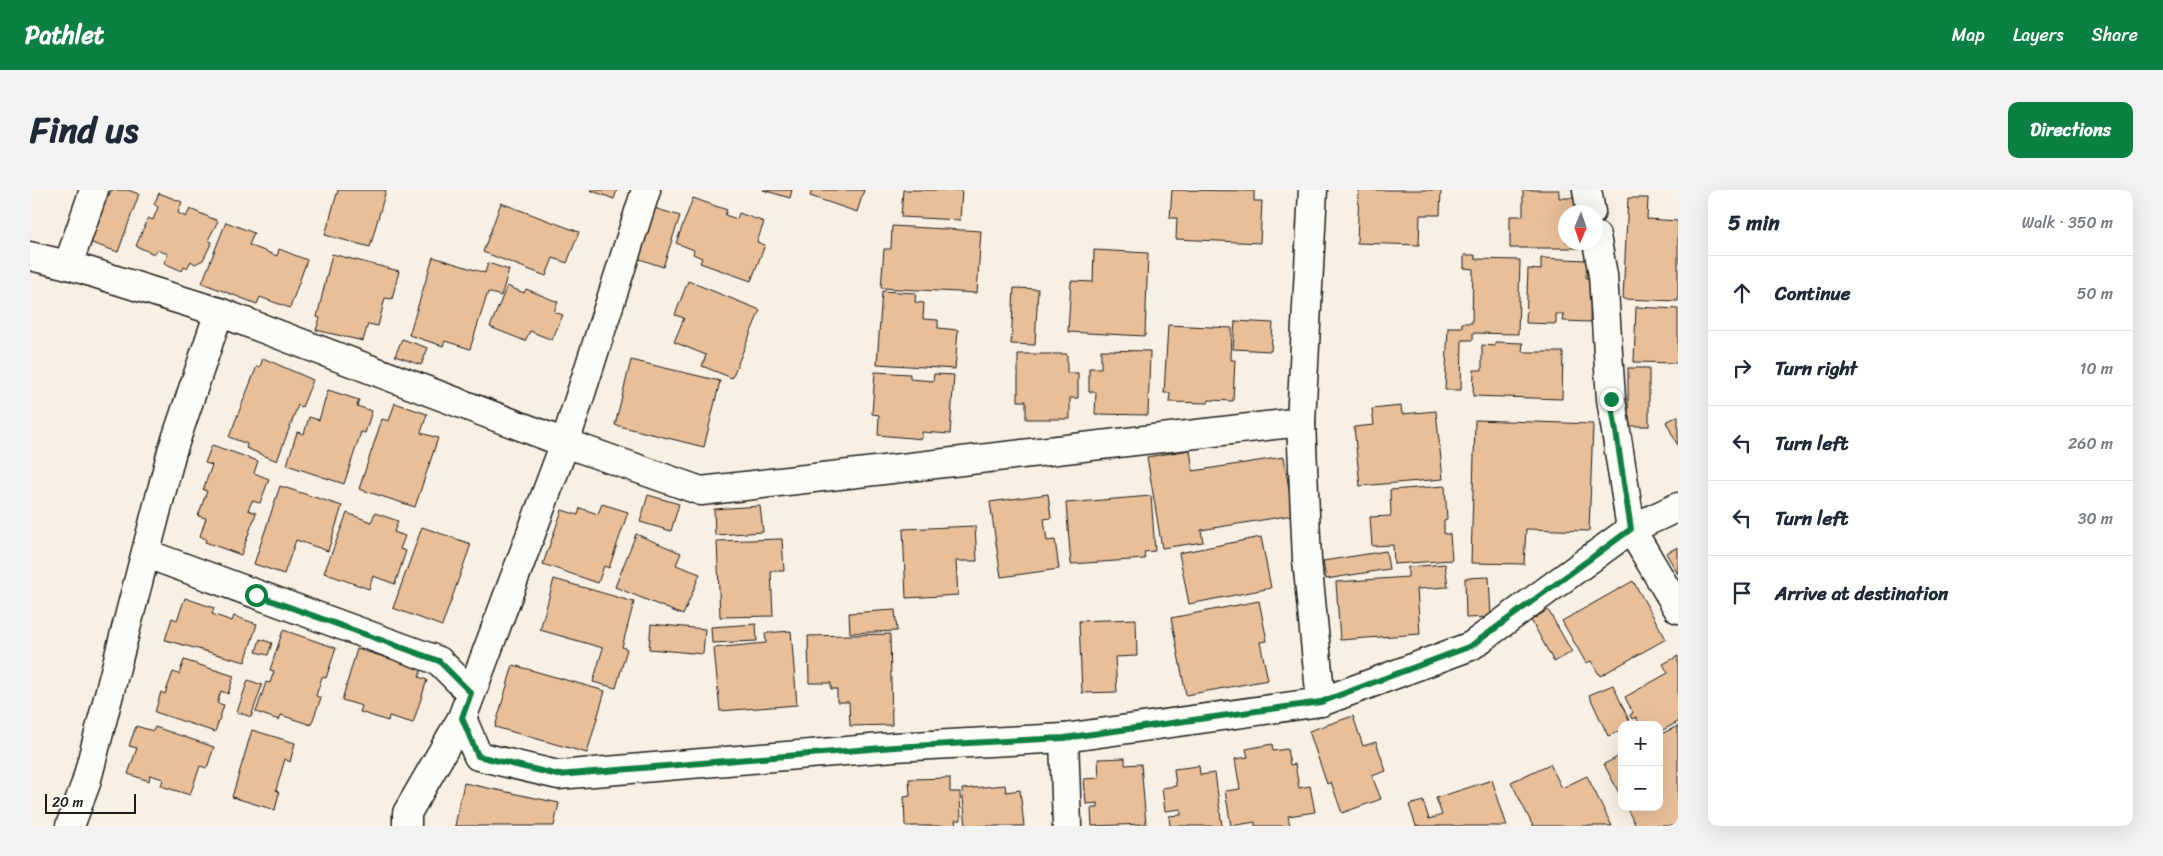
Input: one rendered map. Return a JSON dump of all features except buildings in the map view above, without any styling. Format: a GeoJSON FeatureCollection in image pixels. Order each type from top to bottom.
{"type":"FeatureCollection","features":[{"type":"Feature","properties":{"kind":"street"},"geometry":{"type":"LineString","coordinates":[[68,265],[94,190]]}},
{"type":"Feature","properties":{"kind":"street"},"geometry":{"type":"LineString","coordinates":[[406,826],[407,813],[466,705],[565,443],[646,190]]}},
{"type":"Feature","properties":{"kind":"street"},"geometry":{"type":"LineString","coordinates":[[1313,190],[1301,422],[1307,560],[1321,702]]}},
{"type":"Feature","properties":{"kind":"street"},"geometry":{"type":"LineString","coordinates":[[1586,190],[1589,205]]}},
{"type":"Feature","properties":{"kind":"street"},"geometry":{"type":"LineString","coordinates":[[1599,250],[1603,275],[1611,399],[1631,529],[1678,609]]}},
{"type":"Feature","properties":{"kind":"street"},"geometry":{"type":"LineString","coordinates":[[30,256],[68,265],[219,312],[565,443],[701,491],[1301,422]]}},
{"type":"Feature","properties":{"kind":"street"},"geometry":{"type":"LineString","coordinates":[[70,826],[86,783],[147,554],[172,451],[219,312]]}},
{"type":"Feature","properties":{"kind":"street"},"geometry":{"type":"LineString","coordinates":[[147,554],[439,661],[466,705],[478,756],[558,775],[894,747],[1064,738],[1321,702],[1471,646],[1631,529],[1678,506]]}},
{"type":"Feature","properties":{"kind":"street"},"geometry":{"type":"LineString","coordinates":[[1064,738],[1067,826]]}},
{"type":"Feature","properties":{"kind":"route"},"geometry":{"type":"LineString","coordinates":[[256,595],[439,661],[471,693],[462,718],[478,756],[558,775],[894,747],[1064,738],[1117,732],[1321,702],[1471,646],[1631,529],[1611,399]]}}]}
